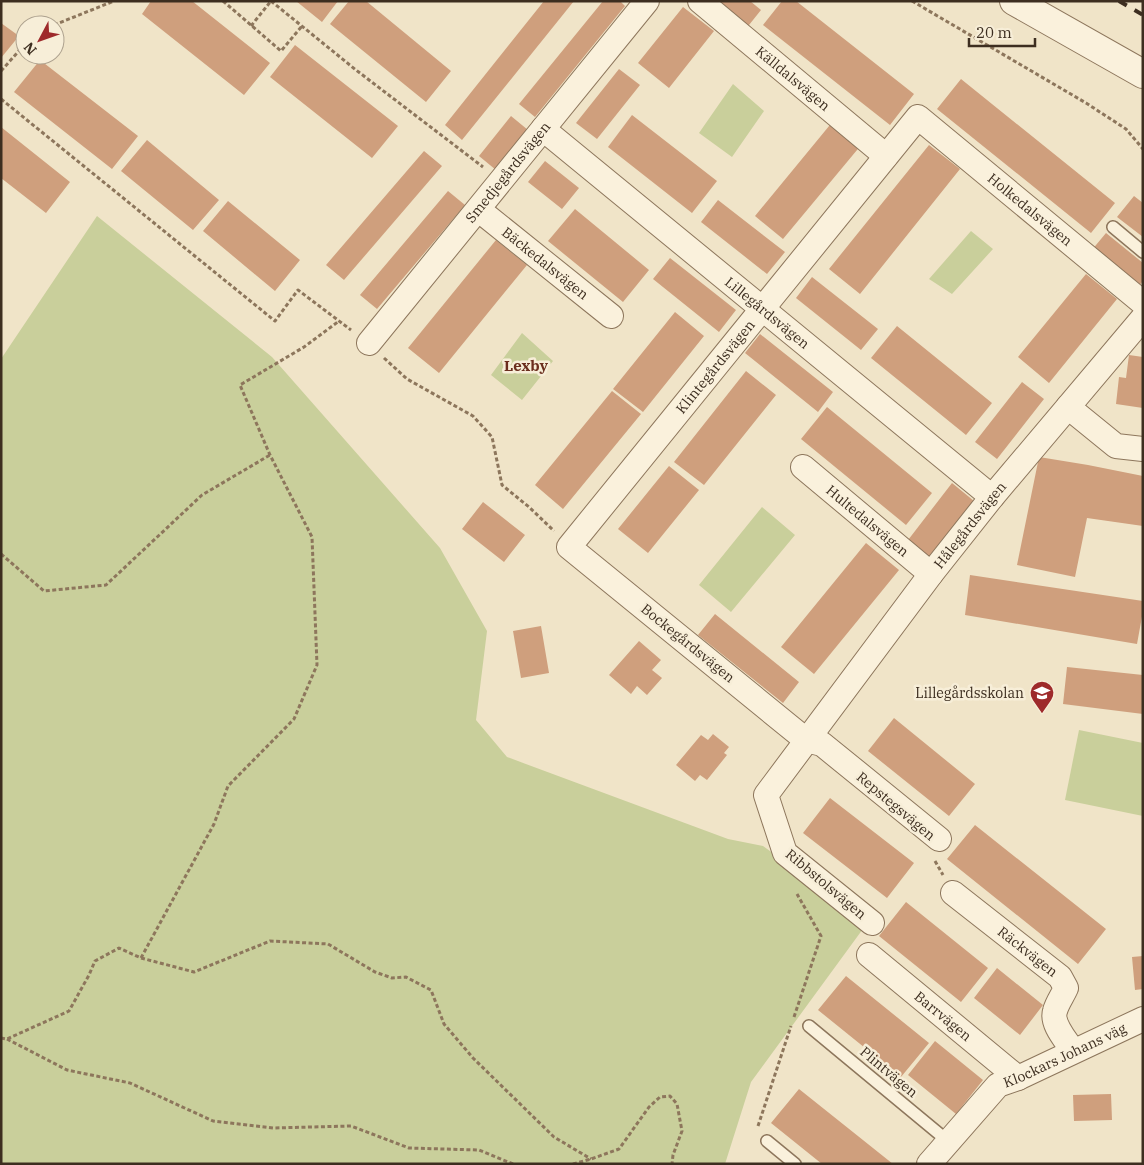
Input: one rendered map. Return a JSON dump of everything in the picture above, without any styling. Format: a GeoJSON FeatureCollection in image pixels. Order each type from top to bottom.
{"type":"FeatureCollection","features":[{"type":"Feature","properties":{"kind":"street","name":"Smedjegårdsvägen"},"geometry":{"type":"LineString","coordinates":[[369,343],[647,1]]}},
{"type":"Feature","properties":{"kind":"street","name":"Källdalsvägen"},"geometry":{"type":"LineString","coordinates":[[700,1],[886,156]]}},
{"type":"Feature","properties":{"kind":"street"},"geometry":{"type":"LineString","coordinates":[[1014,1],[1143,74]]}},
{"type":"Feature","properties":{"kind":"street","name":"Klintegårdsvägen"},"geometry":{"type":"LineString","coordinates":[[569,547],[918,117]]}},
{"type":"Feature","properties":{"kind":"street","name":"Holkedalsvägen"},"geometry":{"type":"LineString","coordinates":[[918,117],[1143,304]]}},
{"type":"Feature","properties":{"kind":"street","name":"Lillegårdsvägen"},"geometry":{"type":"LineString","coordinates":[[543,129],[992,498]]}},
{"type":"Feature","properties":{"kind":"street","name":"Bäckedalsvägen"},"geometry":{"type":"LineString","coordinates":[[479,210],[611,316]]}},
{"type":"Feature","properties":{"kind":"street","name":"Hålegårdsvägen"},"geometry":{"type":"LineString","coordinates":[[806,740],[931,574],[1143,318]]}},
{"type":"Feature","properties":{"kind":"street"},"geometry":{"type":"LineString","coordinates":[[1068,407],[1116,446],[1143,449]]}},
{"type":"Feature","properties":{"kind":"street","name":"Hultedalsvägen"},"geometry":{"type":"LineString","coordinates":[[803,467],[931,574]]}},
{"type":"Feature","properties":{"kind":"street","name":"Bockegårdsvägen"},"geometry":{"type":"LineString","coordinates":[[569,547],[806,740]]}},
{"type":"Feature","properties":{"kind":"street","name":"Repstegsvägen"},"geometry":{"type":"LineString","coordinates":[[806,740],[822,744],[939,839]]}},
{"type":"Feature","properties":{"kind":"street","name":"Ribbstolsvägen"},"geometry":{"type":"LineString","coordinates":[[806,740],[766,795],[785,853],[872,923]]}},
{"type":"Feature","properties":{"kind":"street","name":"Räckvägen"},"geometry":{"type":"LineString","coordinates":[[954,893],[1060,977],[1066,988],[1054,1011],[1054,1019],[1073,1051]]}},
{"type":"Feature","properties":{"kind":"street","name":"Barrvägen"},"geometry":{"type":"LineString","coordinates":[[869,955],[1018,1078]]}},
{"type":"Feature","properties":{"kind":"street","name":"Klockars Johans väg"},"geometry":{"type":"LineString","coordinates":[[929,1164],[998,1085],[1018,1078],[1143,1019]]}},
{"type":"Feature","properties":{"kind":"lane"},"geometry":{"type":"LineString","coordinates":[[1113,227],[1143,252]]}},
{"type":"Feature","properties":{"kind":"lane","name":"Plintvägen"},"geometry":{"type":"LineString","coordinates":[[809,1026],[949,1142]]}},
{"type":"Feature","properties":{"kind":"lane"},"geometry":{"type":"LineString","coordinates":[[767,1141],[795,1164]]}},
{"type":"Feature","properties":{"kind":"path"},"geometry":{"type":"LineString","coordinates":[[65,21],[114,1]]}},
{"type":"Feature","properties":{"kind":"path"},"geometry":{"type":"LineString","coordinates":[[223,1],[281,51],[302,26]]}},
{"type":"Feature","properties":{"kind":"path"},"geometry":{"type":"LineString","coordinates":[[251,26],[271,1],[502,181]]}},
{"type":"Feature","properties":{"kind":"path"},"geometry":{"type":"LineString","coordinates":[[912,1],[1086,103],[1126,129],[1143,149]]}},
{"type":"Feature","properties":{"kind":"path"},"geometry":{"type":"LineString","coordinates":[[1,71],[15,55]]}},
{"type":"Feature","properties":{"kind":"path"},"geometry":{"type":"LineString","coordinates":[[1,99],[275,321],[298,290],[369,343],[407,379],[473,416],[492,436],[502,485],[529,507],[569,547]]}},
{"type":"Feature","properties":{"kind":"path"},"geometry":{"type":"LineString","coordinates":[[141,958],[214,824],[228,786],[294,719],[317,665],[312,537],[270,455],[240,385],[304,347],[339,321]]}},
{"type":"Feature","properties":{"kind":"path"},"geometry":{"type":"LineString","coordinates":[[1,554],[44,591],[106,585],[202,495],[270,455]]}},
{"type":"Feature","properties":{"kind":"path","name":"Repstegsvägen"},"geometry":{"type":"LineString","coordinates":[[939,839],[933,857],[954,893]]}},
{"type":"Feature","properties":{"kind":"path"},"geometry":{"type":"LineString","coordinates":[[756,1132],[821,936],[796,893]]}},
{"type":"Feature","properties":{"kind":"path"},"geometry":{"type":"LineString","coordinates":[[7,1039],[69,1011],[95,961],[119,948],[141,958],[194,972],[270,941],[328,944],[375,972],[392,978],[406,977],[431,990],[444,1024],[473,1058],[554,1137],[591,1159]]}},
{"type":"Feature","properties":{"kind":"path"},"geometry":{"type":"LineString","coordinates":[[1,1038],[7,1039],[67,1070],[130,1083],[213,1121],[273,1128],[351,1126],[410,1148],[479,1150],[514,1164]]}},
{"type":"Feature","properties":{"kind":"path"},"geometry":{"type":"LineString","coordinates":[[572,1164],[619,1149],[649,1107],[660,1097],[670,1096],[677,1104],[682,1131],[673,1155],[672,1164]]}},
{"type":"Feature","properties":{"kind":"green space"},"geometry":{"type":"Polygon","coordinates":[[[733,84],[764,111],[732,157],[699,133],[733,84]]]}},
{"type":"Feature","properties":{"kind":"green space"},"geometry":{"type":"Polygon","coordinates":[[[97,216],[272,357],[440,548],[487,631],[476,720],[507,757],[728,839],[763,846],[868,922],[751,1082],[725,1164],[1,1164],[1,359],[97,216]]]}},
{"type":"Feature","properties":{"kind":"green space"},"geometry":{"type":"Polygon","coordinates":[[[971,231],[993,249],[952,294],[929,279],[971,231]]]}},
{"type":"Feature","properties":{"kind":"green space"},"geometry":{"type":"Polygon","coordinates":[[[522,333],[553,361],[522,400],[491,375],[522,333]]]}},
{"type":"Feature","properties":{"kind":"green space"},"geometry":{"type":"Polygon","coordinates":[[[762,507],[795,535],[731,612],[699,585],[762,507]]]}},
{"type":"Feature","properties":{"kind":"green space"},"geometry":{"type":"Polygon","coordinates":[[[1079,730],[1143,743],[1143,816],[1065,800],[1079,730]]]}},
{"type":"Feature","properties":{"kind":"building"},"geometry":{"type":"Polygon","coordinates":[[[151,1],[192,1],[270,63],[244,95],[142,14],[151,1]]]}},
{"type":"Feature","properties":{"kind":"building"},"geometry":{"type":"Polygon","coordinates":[[[296,1],[338,1],[322,22],[296,1]]]}},
{"type":"Feature","properties":{"kind":"building"},"geometry":{"type":"Polygon","coordinates":[[[349,1],[366,1],[451,71],[426,102],[330,24],[349,1]]]}},
{"type":"Feature","properties":{"kind":"building"},"geometry":{"type":"Polygon","coordinates":[[[544,1],[574,1],[462,140],[445,125],[544,1]]]}},
{"type":"Feature","properties":{"kind":"building"},"geometry":{"type":"Polygon","coordinates":[[[603,1],[620,1],[625,6],[535,117],[519,104],[603,1]]]}},
{"type":"Feature","properties":{"kind":"building"},"geometry":{"type":"Polygon","coordinates":[[[709,1],[750,1],[761,10],[745,30],[709,1]]]}},
{"type":"Feature","properties":{"kind":"building"},"geometry":{"type":"Polygon","coordinates":[[[782,1],[796,1],[914,94],[890,125],[763,25],[782,1]]]}},
{"type":"Feature","properties":{"kind":"building"},"geometry":{"type":"Polygon","coordinates":[[[683,7],[714,31],[669,88],[638,63],[683,7]]]}},
{"type":"Feature","properties":{"kind":"building"},"geometry":{"type":"Polygon","coordinates":[[[1,23],[15,33],[15,41],[1,58],[1,23]]]}},
{"type":"Feature","properties":{"kind":"building"},"geometry":{"type":"Polygon","coordinates":[[[295,45],[398,126],[372,158],[270,77],[295,45]]]}},
{"type":"Feature","properties":{"kind":"building"},"geometry":{"type":"Polygon","coordinates":[[[36,65],[46,65],[138,136],[112,169],[14,92],[36,65]]]}},
{"type":"Feature","properties":{"kind":"building"},"geometry":{"type":"Polygon","coordinates":[[[619,69],[640,85],[597,139],[576,123],[619,69]]]}},
{"type":"Feature","properties":{"kind":"building"},"geometry":{"type":"Polygon","coordinates":[[[961,79],[1115,203],[1091,233],[937,109],[961,79]]]}},
{"type":"Feature","properties":{"kind":"building"},"geometry":{"type":"Polygon","coordinates":[[[632,115],[717,181],[692,213],[608,147],[632,115]]]}},
{"type":"Feature","properties":{"kind":"building"},"geometry":{"type":"Polygon","coordinates":[[[511,116],[528,130],[496,170],[479,156],[511,116]]]}},
{"type":"Feature","properties":{"kind":"building"},"geometry":{"type":"Polygon","coordinates":[[[834,120],[862,144],[783,239],[755,216],[834,120]]]}},
{"type":"Feature","properties":{"kind":"building"},"geometry":{"type":"Polygon","coordinates":[[[1,127],[70,182],[46,213],[1,178],[1,127]]]}},
{"type":"Feature","properties":{"kind":"building"},"geometry":{"type":"Polygon","coordinates":[[[147,140],[219,200],[193,230],[121,171],[147,140]]]}},
{"type":"Feature","properties":{"kind":"building"},"geometry":{"type":"Polygon","coordinates":[[[929,145],[960,169],[860,294],[829,269],[929,145]]]}},
{"type":"Feature","properties":{"kind":"building"},"geometry":{"type":"Polygon","coordinates":[[[424,151],[442,166],[344,280],[326,265],[424,151]]]}},
{"type":"Feature","properties":{"kind":"building"},"geometry":{"type":"Polygon","coordinates":[[[545,161],[579,188],[562,209],[528,182],[545,161]]]}},
{"type":"Feature","properties":{"kind":"building"},"geometry":{"type":"Polygon","coordinates":[[[448,191],[465,205],[377,309],[360,295],[448,191]]]}},
{"type":"Feature","properties":{"kind":"building"},"geometry":{"type":"Polygon","coordinates":[[[1134,196],[1143,203],[1143,237],[1117,217],[1134,196]]]}},
{"type":"Feature","properties":{"kind":"building"},"geometry":{"type":"Polygon","coordinates":[[[718,200],[785,252],[767,274],[701,222],[718,200]]]}},
{"type":"Feature","properties":{"kind":"building"},"geometry":{"type":"Polygon","coordinates":[[[228,201],[300,260],[275,291],[203,231],[228,201]]]}},
{"type":"Feature","properties":{"kind":"building"},"geometry":{"type":"Polygon","coordinates":[[[575,209],[649,270],[623,302],[548,241],[575,209]]]}},
{"type":"Feature","properties":{"kind":"building"},"geometry":{"type":"Polygon","coordinates":[[[1106,233],[1143,263],[1143,281],[1137,288],[1091,251],[1106,233]]]}},
{"type":"Feature","properties":{"kind":"building"},"geometry":{"type":"Polygon","coordinates":[[[496,240],[527,265],[439,373],[408,348],[496,240]]]}},
{"type":"Feature","properties":{"kind":"building"},"geometry":{"type":"Polygon","coordinates":[[[670,258],[736,310],[719,332],[653,279],[670,258]]]}},
{"type":"Feature","properties":{"kind":"building"},"geometry":{"type":"Polygon","coordinates":[[[1086,274],[1117,299],[1049,383],[1018,357],[1086,274]]]}},
{"type":"Feature","properties":{"kind":"building"},"geometry":{"type":"Polygon","coordinates":[[[812,277],[878,329],[861,350],[796,298],[812,277]]]}},
{"type":"Feature","properties":{"kind":"building"},"geometry":{"type":"Polygon","coordinates":[[[675,312],[704,336],[643,412],[613,389],[675,312]]]}},
{"type":"Feature","properties":{"kind":"building"},"geometry":{"type":"Polygon","coordinates":[[[897,326],[992,403],[966,435],[871,358],[897,326]]]}},
{"type":"Feature","properties":{"kind":"building"},"geometry":{"type":"Polygon","coordinates":[[[760,334],[833,392],[818,412],[745,353],[760,334]]]}},
{"type":"Feature","properties":{"kind":"building"},"geometry":{"type":"Polygon","coordinates":[[[1129,355],[1143,357],[1143,408],[1116,404],[1119,377],[1126,378],[1129,355]]]}},
{"type":"Feature","properties":{"kind":"building"},"geometry":{"type":"Polygon","coordinates":[[[746,371],[776,395],[704,485],[674,462],[746,371]]]}},
{"type":"Feature","properties":{"kind":"building"},"geometry":{"type":"Polygon","coordinates":[[[1022,382],[1044,399],[997,459],[975,442],[1022,382]]]}},
{"type":"Feature","properties":{"kind":"building"},"geometry":{"type":"Polygon","coordinates":[[[612,391],[641,414],[563,509],[535,485],[612,391]]]}},
{"type":"Feature","properties":{"kind":"building"},"geometry":{"type":"Polygon","coordinates":[[[827,407],[932,493],[906,525],[801,439],[827,407]]]}},
{"type":"Feature","properties":{"kind":"building"},"geometry":{"type":"Polygon","coordinates":[[[1039,457],[1143,476],[1143,526],[1087,518],[1075,577],[1017,565],[1039,457]]]}},
{"type":"Feature","properties":{"kind":"building"},"geometry":{"type":"Polygon","coordinates":[[[669,466],[699,490],[648,553],[618,529],[669,466]]]}},
{"type":"Feature","properties":{"kind":"building"},"geometry":{"type":"Polygon","coordinates":[[[952,483],[974,501],[926,561],[905,544],[952,483]]]}},
{"type":"Feature","properties":{"kind":"building"},"geometry":{"type":"Polygon","coordinates":[[[483,502],[525,535],[504,562],[462,529],[483,502]]]}},
{"type":"Feature","properties":{"kind":"building"},"geometry":{"type":"Polygon","coordinates":[[[866,543],[899,570],[814,674],[781,647],[866,543]]]}},
{"type":"Feature","properties":{"kind":"building"},"geometry":{"type":"Polygon","coordinates":[[[970,575],[1143,601],[1137,644],[965,615],[970,575]]]}},
{"type":"Feature","properties":{"kind":"building"},"geometry":{"type":"Polygon","coordinates":[[[715,614],[799,682],[783,703],[698,635],[715,614]]]}},
{"type":"Feature","properties":{"kind":"building"},"geometry":{"type":"Polygon","coordinates":[[[541,626],[549,673],[521,678],[513,631],[541,626]]]}},
{"type":"Feature","properties":{"kind":"building"},"geometry":{"type":"Polygon","coordinates":[[[639,641],[661,660],[652,670],[662,678],[647,695],[637,686],[631,694],[609,675],[639,641]]]}},
{"type":"Feature","properties":{"kind":"building"},"geometry":{"type":"Polygon","coordinates":[[[1067,667],[1143,675],[1143,714],[1063,704],[1067,667]]]}},
{"type":"Feature","properties":{"kind":"building"},"geometry":{"type":"Polygon","coordinates":[[[894,718],[975,784],[949,816],[868,751],[894,718]]]}},
{"type":"Feature","properties":{"kind":"building"},"geometry":{"type":"Polygon","coordinates":[[[713,734],[729,747],[724,753],[727,755],[707,780],[700,775],[695,781],[676,765],[701,735],[708,740],[713,734]]]}},
{"type":"Feature","properties":{"kind":"building"},"geometry":{"type":"Polygon","coordinates":[[[830,798],[914,863],[887,898],[803,833],[830,798]]]}},
{"type":"Feature","properties":{"kind":"building"},"geometry":{"type":"Polygon","coordinates":[[[975,825],[1106,929],[1078,964],[947,859],[975,825]]]}},
{"type":"Feature","properties":{"kind":"building"},"geometry":{"type":"Polygon","coordinates":[[[906,902],[988,968],[961,1002],[879,936],[906,902]]]}},
{"type":"Feature","properties":{"kind":"building"},"geometry":{"type":"Polygon","coordinates":[[[1143,956],[1143,989],[1135,990],[1132,957],[1143,956]]]}},
{"type":"Feature","properties":{"kind":"building"},"geometry":{"type":"Polygon","coordinates":[[[997,968],[1043,1005],[1020,1035],[974,998],[997,968]]]}},
{"type":"Feature","properties":{"kind":"building"},"geometry":{"type":"Polygon","coordinates":[[[846,976],[929,1043],[901,1077],[818,1010],[846,976]]]}},
{"type":"Feature","properties":{"kind":"building"},"geometry":{"type":"Polygon","coordinates":[[[935,1041],[983,1080],[956,1114],[908,1075],[935,1041]]]}},
{"type":"Feature","properties":{"kind":"building"},"geometry":{"type":"Polygon","coordinates":[[[799,1089],[893,1164],[822,1164],[771,1123],[799,1089]]]}},
{"type":"Feature","properties":{"kind":"building"},"geometry":{"type":"Polygon","coordinates":[[[1111,1094],[1112,1120],[1074,1121],[1073,1095],[1111,1094]]]}},
{"type":"Feature","properties":{"kind":"railway"},"geometry":{"type":"LineString","coordinates":[[1119,1],[1143,15]]}},
{"type":"Feature","properties":{"kind":"place","name":"Lillegårdsskolan"},"geometry":{"type":"Point","coordinates":[1042,714]}},
{"type":"Feature","properties":{"kind":"district","name":"Lexby"},"geometry":{"type":"Point","coordinates":[526,365]}}]}
